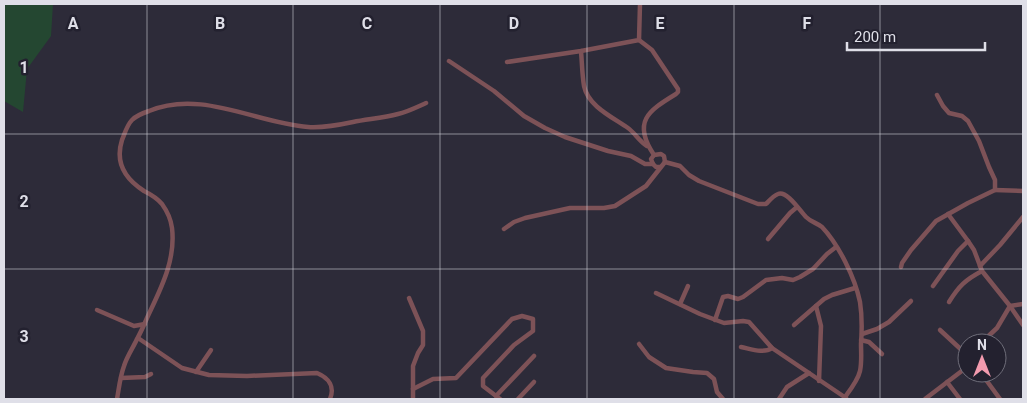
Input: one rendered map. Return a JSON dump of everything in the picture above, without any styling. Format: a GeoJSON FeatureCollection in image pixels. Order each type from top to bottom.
{"type":"FeatureCollection","features":[{"type":"Feature","properties":{"kind":"street"},"geometry":{"type":"LineString","coordinates":[[639,40],[640,4]]}},
{"type":"Feature","properties":{"kind":"street"},"geometry":{"type":"LineString","coordinates":[[507,62],[639,40],[652,50],[678,89],[676,94],[648,113],[645,121],[644,135],[654,155]]}},
{"type":"Feature","properties":{"kind":"street"},"geometry":{"type":"LineString","coordinates":[[581,51],[584,88],[590,98],[607,114],[635,133],[640,141],[649,146]]}},
{"type":"Feature","properties":{"kind":"street"},"geometry":{"type":"LineString","coordinates":[[449,61],[494,91],[524,116],[545,128],[565,138],[631,156],[645,164],[653,164],[656,167],[660,167]]}},
{"type":"Feature","properties":{"kind":"street"},"geometry":{"type":"LineString","coordinates":[[937,95],[949,114],[962,116],[968,121],[979,141],[995,180],[995,190]]}},
{"type":"Feature","properties":{"kind":"street"},"geometry":{"type":"LineString","coordinates":[[117,399],[120,378],[127,358],[145,324],[169,268],[172,238],[170,220],[162,204],[135,184],[127,176],[121,165],[121,145],[126,128],[132,120],[138,115],[173,103],[214,106],[288,124],[310,127],[398,114],[426,103]]}},
{"type":"Feature","properties":{"kind":"street"},"geometry":{"type":"LineString","coordinates":[[504,229],[514,222],[525,218],[570,208],[604,208],[615,206],[646,186],[660,167],[664,165],[664,156],[657,153],[654,155],[651,159],[653,164]]}},
{"type":"Feature","properties":{"kind":"street"},"geometry":{"type":"LineString","coordinates":[[656,293],[724,324],[742,321],[749,322],[772,348],[846,398],[860,372],[862,324],[860,301],[850,273],[836,247],[822,228],[807,218],[791,200],[781,194],[777,194],[766,204],[758,204],[699,181],[680,166],[665,162]]}},
{"type":"Feature","properties":{"kind":"street"},"geometry":{"type":"LineString","coordinates":[[901,267],[906,257],[936,221],[995,190],[1023,191]]}},
{"type":"Feature","properties":{"kind":"street"},"geometry":{"type":"LineString","coordinates":[[768,239],[790,212],[797,207]]}},
{"type":"Feature","properties":{"kind":"street"},"geometry":{"type":"LineString","coordinates":[[948,214],[974,250],[981,268],[1022,324]]}},
{"type":"Feature","properties":{"kind":"street"},"geometry":{"type":"LineString","coordinates":[[950,302],[957,289],[981,268],[1023,217]]}},
{"type":"Feature","properties":{"kind":"street"},"geometry":{"type":"LineString","coordinates":[[933,286],[958,251],[968,241]]}},
{"type":"Feature","properties":{"kind":"street"},"geometry":{"type":"LineString","coordinates":[[715,320],[723,297],[728,296],[738,299],[766,280],[782,278],[794,280],[812,269],[836,247]]}},
{"type":"Feature","properties":{"kind":"street"},"geometry":{"type":"LineString","coordinates":[[680,304],[688,286]]}},
{"type":"Feature","properties":{"kind":"street"},"geometry":{"type":"LineString","coordinates":[[794,325],[824,299],[855,288]]}},
{"type":"Feature","properties":{"kind":"street"},"geometry":{"type":"LineString","coordinates":[[410,298],[423,331],[423,345],[413,366],[413,399]]}},
{"type":"Feature","properties":{"kind":"street"},"geometry":{"type":"LineString","coordinates":[[862,334],[889,322],[911,301]]}},
{"type":"Feature","properties":{"kind":"street"},"geometry":{"type":"LineString","coordinates":[[1010,306],[1023,304]]}},
{"type":"Feature","properties":{"kind":"street"},"geometry":{"type":"LineString","coordinates":[[816,306],[821,326],[819,381]]}},
{"type":"Feature","properties":{"kind":"street"},"geometry":{"type":"LineString","coordinates":[[991,333],[997,328],[1010,306]]}},
{"type":"Feature","properties":{"kind":"street"},"geometry":{"type":"LineString","coordinates":[[97,310],[134,326],[145,324]]}},
{"type":"Feature","properties":{"kind":"street"},"geometry":{"type":"LineString","coordinates":[[413,389],[432,380],[456,378],[512,319],[522,316],[532,319],[533,331],[514,345],[483,378],[482,386],[498,398],[534,356]]}},
{"type":"Feature","properties":{"kind":"street"},"geometry":{"type":"LineString","coordinates":[[940,330],[957,346]]}},
{"type":"Feature","properties":{"kind":"street"},"geometry":{"type":"LineString","coordinates":[[138,338],[182,368],[209,375],[247,376],[317,373],[328,380],[332,388],[330,399]]}},
{"type":"Feature","properties":{"kind":"street"},"geometry":{"type":"LineString","coordinates":[[861,340],[869,342],[882,354]]}},
{"type":"Feature","properties":{"kind":"street"},"geometry":{"type":"LineString","coordinates":[[639,344],[649,358],[666,368],[707,373],[714,379],[717,392],[723,399]]}},
{"type":"Feature","properties":{"kind":"street"},"geometry":{"type":"LineString","coordinates":[[741,346],[766,352],[772,348]]}},
{"type":"Feature","properties":{"kind":"street"},"geometry":{"type":"LineString","coordinates":[[196,372],[211,350]]}},
{"type":"Feature","properties":{"kind":"street"},"geometry":{"type":"LineString","coordinates":[[779,399],[787,387],[809,373]]}},
{"type":"Feature","properties":{"kind":"street"},"geometry":{"type":"LineString","coordinates":[[120,378],[145,377],[152,374]]}},
{"type":"Feature","properties":{"kind":"street"},"geometry":{"type":"LineString","coordinates":[[925,399],[957,374]]}},
{"type":"Feature","properties":{"kind":"street"},"geometry":{"type":"LineString","coordinates":[[518,399],[534,382]]}},
{"type":"Feature","properties":{"kind":"street"},"geometry":{"type":"LineString","coordinates":[[947,382],[960,399]]}},
{"type":"Feature","properties":{"kind":"street"},"geometry":{"type":"LineString","coordinates":[[988,383],[1000,399]]}},
{"type":"Feature","properties":{"kind":"green space"},"geometry":{"type":"Polygon","coordinates":[[[4,4],[53,4],[51,36],[27,69],[23,112],[4,101],[4,4]]]}}]}
